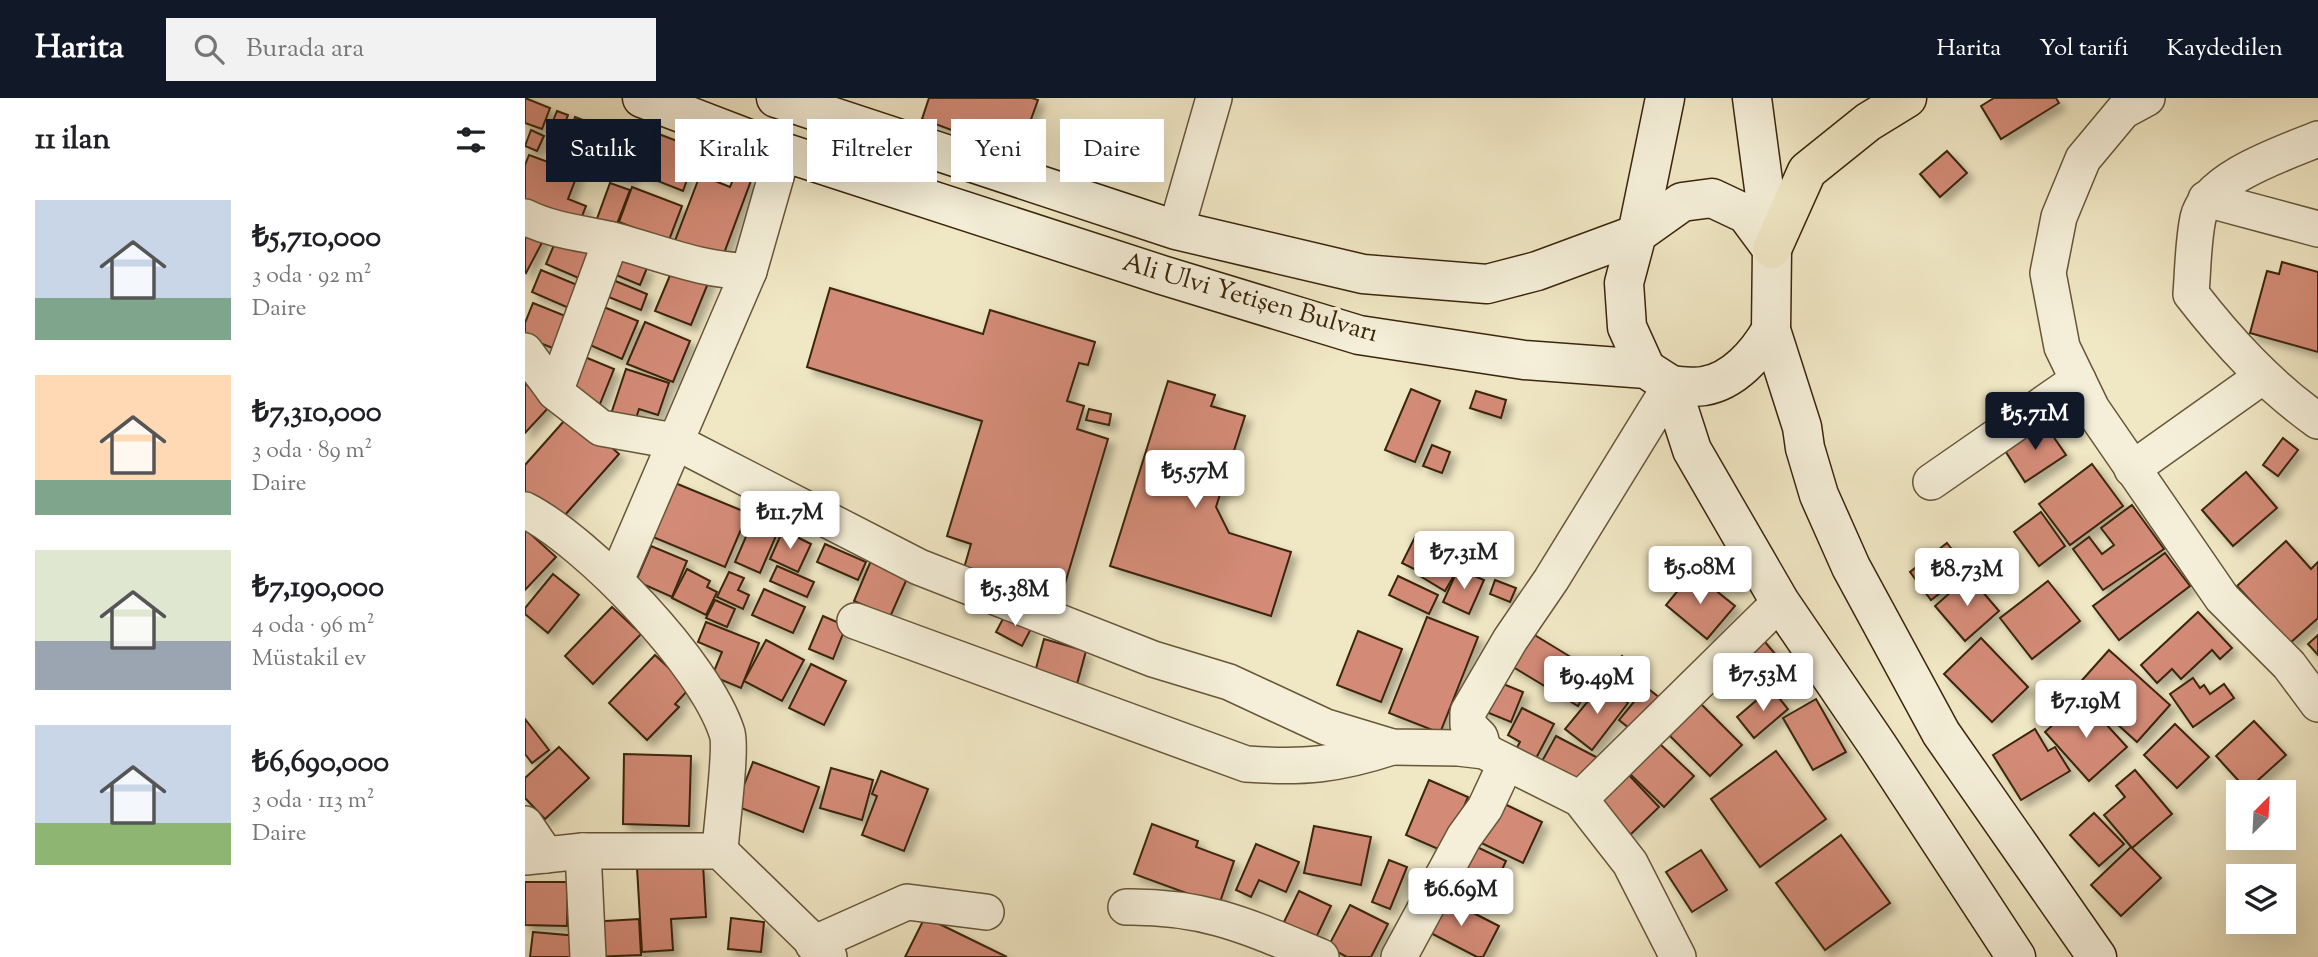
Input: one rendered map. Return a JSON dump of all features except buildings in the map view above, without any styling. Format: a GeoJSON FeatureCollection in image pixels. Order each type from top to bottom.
{"type":"FeatureCollection","features":[{"type":"Feature","properties":{"kind":"main road","name":"Ali Ulvi Yetişen Bulvarı"},"geometry":{"type":"LineString","coordinates":[[642,98],[697,119]]}},
{"type":"Feature","properties":{"kind":"main road"},"geometry":{"type":"LineString","coordinates":[[776,98],[820,104],[1176,230],[1363,274],[1487,284],[1538,271],[1637,234],[1682,202],[1711,198],[1746,214],[1772,249]]}},
{"type":"Feature","properties":{"kind":"main road"},"geometry":{"type":"LineString","coordinates":[[1665,98],[1624,283],[1627,327],[1658,377],[1692,450],[1780,602],[2016,957]]}},
{"type":"Feature","properties":{"kind":"main road"},"geometry":{"type":"LineString","coordinates":[[1752,98],[1772,249],[1771,330],[1802,427],[1819,495],[1851,567],[1941,733],[2097,957]]}},
{"type":"Feature","properties":{"kind":"main road"},"geometry":{"type":"LineString","coordinates":[[1772,249],[1807,171],[1868,122],[1907,98]]}},
{"type":"Feature","properties":{"kind":"main road","name":"Ali Ulvi Yetişen Bulvarı"},"geometry":{"type":"LineString","coordinates":[[793,155],[1162,275],[1359,335],[1658,377]]}},
{"type":"Feature","properties":{"kind":"main road"},"geometry":{"type":"LineString","coordinates":[[1658,377],[1705,386],[1735,371],[1756,355],[1771,330]]}},
{"type":"Feature","properties":{"kind":"street"},"geometry":{"type":"LineString","coordinates":[[1176,230],[1214,98]]}},
{"type":"Feature","properties":{"kind":"street"},"geometry":{"type":"LineString","coordinates":[[2147,98],[2123,111],[2083,159],[2059,217],[2048,273],[2062,347],[2092,410],[2222,598],[2289,665],[2318,704]]}},
{"type":"Feature","properties":{"kind":"street"},"geometry":{"type":"LineString","coordinates":[[2318,139],[2253,165],[2206,199],[2199,216],[2190,294],[2226,340],[2279,393],[2318,421]]}},
{"type":"Feature","properties":{"kind":"street"},"geometry":{"type":"LineString","coordinates":[[615,580],[749,271],[774,182]]}},
{"type":"Feature","properties":{"kind":"street"},"geometry":{"type":"LineString","coordinates":[[2206,199],[2318,229]]}},
{"type":"Feature","properties":{"kind":"street"},"geometry":{"type":"LineString","coordinates":[[525,217],[541,225],[611,240],[661,257],[682,258],[726,271],[749,271]]}},
{"type":"Feature","properties":{"kind":"street"},"geometry":{"type":"LineString","coordinates":[[555,392],[611,240]]}},
{"type":"Feature","properties":{"kind":"street"},"geometry":{"type":"LineString","coordinates":[[525,351],[555,392],[601,428],[674,442],[919,567],[1153,659],[1229,682],[1326,727],[1392,747],[1458,748],[1495,757],[1580,799],[1630,863],[1678,957]]}},
{"type":"Feature","properties":{"kind":"street"},"geometry":{"type":"LineString","coordinates":[[2132,469],[2263,376]]}},
{"type":"Feature","properties":{"kind":"street"},"geometry":{"type":"LineString","coordinates":[[1399,957],[1464,837],[1485,808],[1495,757],[1468,725],[1468,712],[1510,640],[1551,580],[1658,377]]}},
{"type":"Feature","properties":{"kind":"street"},"geometry":{"type":"LineString","coordinates":[[1931,482],[2078,380]]}},
{"type":"Feature","properties":{"kind":"street"},"geometry":{"type":"LineString","coordinates":[[525,510],[544,520],[615,580],[702,680],[728,736],[720,851]]}},
{"type":"Feature","properties":{"kind":"street"},"geometry":{"type":"LineString","coordinates":[[1580,799],[1780,602]]}},
{"type":"Feature","properties":{"kind":"street"},"geometry":{"type":"LineString","coordinates":[[855,621],[1246,764],[1295,768],[1342,763],[1392,747]]}},
{"type":"Feature","properties":{"kind":"street"},"geometry":{"type":"LineString","coordinates":[[525,824],[535,856],[583,851],[720,851],[821,950],[907,902],[986,912]]}},
{"type":"Feature","properties":{"kind":"street"},"geometry":{"type":"LineString","coordinates":[[583,851],[589,957]]}},
{"type":"Feature","properties":{"kind":"street"},"geometry":{"type":"LineString","coordinates":[[1126,907],[1199,911],[1237,922],[1321,957]]}}]}
